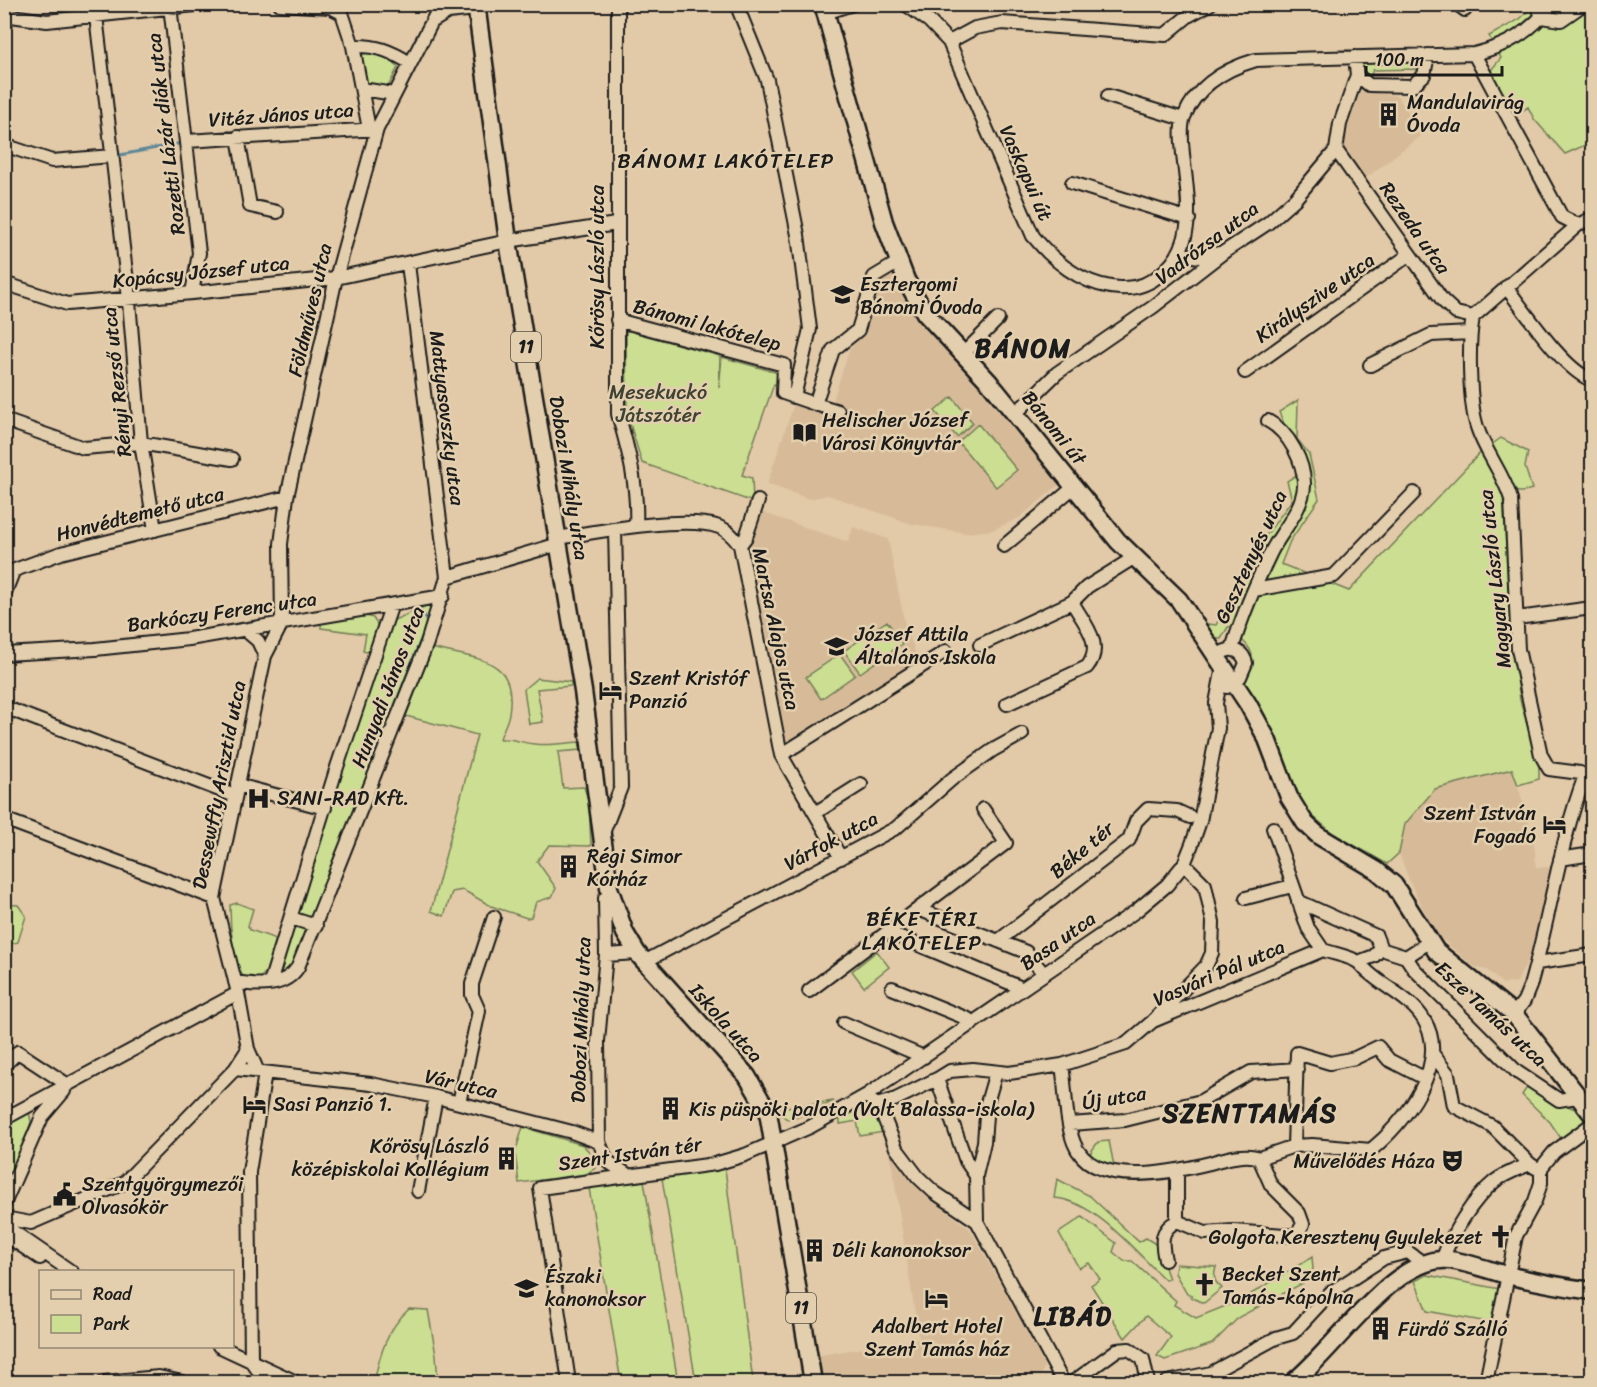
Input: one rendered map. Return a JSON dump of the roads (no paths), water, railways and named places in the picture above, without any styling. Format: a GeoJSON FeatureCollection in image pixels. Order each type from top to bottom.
{"type":"FeatureCollection","features":[{"type":"Feature","properties":{"kind":"main road","name":"Dobozi Mihály utca"},"geometry":{"type":"LineString","coordinates":[[476,7],[508,241],[588,723],[609,888],[625,933],[641,957]]}},
{"type":"Feature","properties":{"kind":"main road","name":"Bánomi út"},"geometry":{"type":"LineString","coordinates":[[824,9],[843,82],[898,262],[925,313],[1015,414],[1135,557],[1179,600],[1234,682],[1264,733],[1289,797],[1305,823],[1319,836],[1376,870],[1394,885],[1436,951],[1514,1014],[1577,1097],[1593,1114]]}},
{"type":"Feature","properties":{"kind":"main road","name":"Iskola utca"},"geometry":{"type":"LineString","coordinates":[[641,957],[747,1076],[768,1112],[773,1136]]}},
{"type":"Feature","properties":{"kind":"main road","name":"11"},"geometry":{"type":"LineString","coordinates":[[773,1136],[813,1383]]}},
{"type":"Feature","properties":{"kind":"main road"},"geometry":{"type":"LineString","coordinates":[[1293,1383],[1330,1349],[1381,1293],[1404,1272],[1423,1263],[1442,1260],[1593,1291]]}},
{"type":"Feature","properties":{"kind":"street"},"geometry":{"type":"LineString","coordinates":[[4,15],[47,21],[204,4]]}},
{"type":"Feature","properties":{"kind":"street","name":"Földműves utca"},"geometry":{"type":"LineString","coordinates":[[280,4],[330,7],[342,13],[353,46],[373,129]]}},
{"type":"Feature","properties":{"kind":"street","name":"Földműves utca"},"geometry":{"type":"LineString","coordinates":[[434,21],[441,4]]}},
{"type":"Feature","properties":{"kind":"street","name":"Földműves utca"},"geometry":{"type":"LineString","coordinates":[[282,623],[281,544],[287,497],[336,278],[373,129],[446,4]]}},
{"type":"Feature","properties":{"kind":"street","name":"Kőrösy László utca"},"geometry":{"type":"LineString","coordinates":[[618,4],[616,224],[618,414],[633,462],[636,526]]}},
{"type":"Feature","properties":{"kind":"street"},"geometry":{"type":"LineString","coordinates":[[739,4],[739,11],[767,80],[798,235],[810,329],[794,397],[838,411]]}},
{"type":"Feature","properties":{"kind":"street"},"geometry":{"type":"LineString","coordinates":[[824,9],[853,4]]}},
{"type":"Feature","properties":{"kind":"street","name":"Vaskapui út"},"geometry":{"type":"LineString","coordinates":[[905,4],[929,21],[949,42],[1033,236],[1050,257],[1094,283],[1126,288],[1142,286],[1156,279],[1180,254],[1189,219],[1182,145],[1183,119]]}},
{"type":"Feature","properties":{"kind":"street"},"geometry":{"type":"LineString","coordinates":[[949,42],[975,28],[1002,23],[1165,35],[1188,16],[1210,4]]}},
{"type":"Feature","properties":{"kind":"street"},"geometry":{"type":"LineString","coordinates":[[1537,4],[1542,17]]}},
{"type":"Feature","properties":{"kind":"street"},"geometry":{"type":"LineString","coordinates":[[1108,96],[1183,119],[1206,86],[1236,66],[1256,60],[1474,54],[1498,48],[1516,39],[1542,17],[1552,4]]}},
{"type":"Feature","properties":{"kind":"street"},"geometry":{"type":"LineString","coordinates":[[1542,17],[1561,20],[1584,4]]}},
{"type":"Feature","properties":{"kind":"street","name":"Rozetti Lázár diák utca"},"geometry":{"type":"LineString","coordinates":[[170,6],[199,253],[192,294]]}},
{"type":"Feature","properties":{"kind":"street"},"geometry":{"type":"LineString","coordinates":[[434,21],[448,12],[476,7]]}},
{"type":"Feature","properties":{"kind":"street","name":"Rényi Rezső utca"},"geometry":{"type":"LineString","coordinates":[[96,16],[129,300],[141,443],[155,530]]}},
{"type":"Feature","properties":{"kind":"street"},"geometry":{"type":"LineString","coordinates":[[353,46],[371,45],[384,49],[410,63]]}},
{"type":"Feature","properties":{"kind":"street"},"geometry":{"type":"LineString","coordinates":[[1474,54],[1562,216],[1578,225]]}},
{"type":"Feature","properties":{"kind":"street"},"geometry":{"type":"LineString","coordinates":[[1357,75],[1369,85],[1412,86],[1424,75],[1428,55]]}},
{"type":"Feature","properties":{"kind":"street","name":"Vadrózsa utca"},"geometry":{"type":"LineString","coordinates":[[1015,414],[1057,373],[1153,308],[1224,252],[1268,223],[1295,199],[1336,150],[1340,124],[1357,75],[1355,57]]}},
{"type":"Feature","properties":{"kind":"street"},"geometry":{"type":"LineString","coordinates":[[362,89],[394,94]]}},
{"type":"Feature","properties":{"kind":"street","name":"Vitéz János utca"},"geometry":{"type":"LineString","coordinates":[[187,141],[373,129]]}},
{"type":"Feature","properties":{"kind":"street"},"geometry":{"type":"LineString","coordinates":[[238,137],[250,207],[278,212]]}},
{"type":"Feature","properties":{"kind":"street"},"geometry":{"type":"LineString","coordinates":[[4,145],[52,161],[112,156]]}},
{"type":"Feature","properties":{"kind":"street","name":"Rezeda utca"},"geometry":{"type":"LineString","coordinates":[[1336,150],[1409,255],[1451,310],[1473,316]]}},
{"type":"Feature","properties":{"kind":"street"},"geometry":{"type":"LineString","coordinates":[[1072,183],[1189,219]]}},
{"type":"Feature","properties":{"kind":"street"},"geometry":{"type":"LineString","coordinates":[[1473,316],[1569,236],[1578,225],[1593,218]]}},
{"type":"Feature","properties":{"kind":"street","name":"Kopácsy József utca"},"geometry":{"type":"LineString","coordinates":[[4,283],[67,304],[192,294],[336,278],[508,241],[616,224]]}},
{"type":"Feature","properties":{"kind":"street"},"geometry":{"type":"LineString","coordinates":[[1180,254],[1200,257],[1224,252]]}},
{"type":"Feature","properties":{"kind":"street","name":"Királyszive utca"},"geometry":{"type":"LineString","coordinates":[[1245,372],[1409,255]]}},
{"type":"Feature","properties":{"kind":"street"},"geometry":{"type":"LineString","coordinates":[[815,404],[833,350],[858,330],[874,276],[898,262]]}},
{"type":"Feature","properties":{"kind":"street","name":"Mattyasovszky utca"},"geometry":{"type":"LineString","coordinates":[[408,264],[447,577],[443,596]]}},
{"type":"Feature","properties":{"kind":"street"},"geometry":{"type":"LineString","coordinates":[[1506,287],[1555,350],[1585,377],[1593,380]]}},
{"type":"Feature","properties":{"kind":"street","name":"Magyary László utca"},"geometry":{"type":"LineString","coordinates":[[1473,316],[1470,333],[1473,408],[1478,429],[1506,480],[1511,499],[1518,648],[1544,764],[1549,769],[1589,774],[1574,805],[1537,963],[1524,1001],[1514,1014]]}},
{"type":"Feature","properties":{"kind":"street"},"geometry":{"type":"LineString","coordinates":[[963,354],[998,319]]}},
{"type":"Feature","properties":{"kind":"street","name":"Bánomi lakótelep"},"geometry":{"type":"LineString","coordinates":[[617,320],[784,366],[783,393],[794,397]]}},
{"type":"Feature","properties":{"kind":"street"},"geometry":{"type":"LineString","coordinates":[[1370,365],[1431,335],[1470,333]]}},
{"type":"Feature","properties":{"kind":"street"},"geometry":{"type":"LineString","coordinates":[[4,420],[84,448],[141,443],[232,459]]}},
{"type":"Feature","properties":{"kind":"street","name":"Gesztenyés utca"},"geometry":{"type":"LineString","coordinates":[[1232,649],[1239,625],[1254,590],[1296,507],[1304,486],[1296,452],[1281,431],[1268,421]]}},
{"type":"Feature","properties":{"kind":"street"},"geometry":{"type":"LineString","coordinates":[[1004,546],[1074,487]]}},
{"type":"Feature","properties":{"kind":"street"},"geometry":{"type":"LineString","coordinates":[[1254,590],[1334,576],[1414,493]]}},
{"type":"Feature","properties":{"kind":"street","name":"Honvédtemető utca"},"geometry":{"type":"LineString","coordinates":[[9,573],[61,553],[287,497]]}},
{"type":"Feature","properties":{"kind":"street"},"geometry":{"type":"LineString","coordinates":[[740,545],[746,537],[758,501]]}},
{"type":"Feature","properties":{"kind":"street","name":"Martsa Alajos utca"},"geometry":{"type":"LineString","coordinates":[[447,577],[558,541],[615,529],[636,526],[713,525],[729,532],[740,545],[781,755],[841,858]]}},
{"type":"Feature","properties":{"kind":"street"},"geometry":{"type":"LineString","coordinates":[[602,835],[621,787],[615,529]]}},
{"type":"Feature","properties":{"kind":"street"},"geometry":{"type":"LineString","coordinates":[[980,645],[1072,602],[1088,587],[1135,557]]}},
{"type":"Feature","properties":{"kind":"street"},"geometry":{"type":"LineString","coordinates":[[4,595],[9,573]]}},
{"type":"Feature","properties":{"kind":"street","name":"Barkóczy Ferenc utca"},"geometry":{"type":"LineString","coordinates":[[4,654],[95,650],[189,639],[391,607],[443,596]]}},
{"type":"Feature","properties":{"kind":"street","name":"Hunyadi János utca"},"geometry":{"type":"LineString","coordinates":[[236,987],[287,980],[292,975],[316,926],[443,596]]}},
{"type":"Feature","properties":{"kind":"street"},"geometry":{"type":"LineString","coordinates":[[1007,704],[1088,668],[1094,659],[1096,651],[1094,640],[1072,602]]}},
{"type":"Feature","properties":{"kind":"street","name":"Hunyadi János utca"},"geometry":{"type":"LineString","coordinates":[[270,983],[391,607]]}},
{"type":"Feature","properties":{"kind":"street"},"geometry":{"type":"LineString","coordinates":[[1517,618],[1593,608]]}},
{"type":"Feature","properties":{"kind":"street","name":"Dessewffy Arisztid utca"},"geometry":{"type":"LineString","coordinates":[[261,1072],[248,1049],[236,987],[214,898],[265,656],[282,623]]}},
{"type":"Feature","properties":{"kind":"street"},"geometry":{"type":"LineString","coordinates":[[245,630],[258,641],[265,656]]}},
{"type":"Feature","properties":{"kind":"street"},"geometry":{"type":"LineString","coordinates":[[1216,703],[1240,677],[1246,663],[1242,653],[1232,649],[1222,651],[1220,662]]}},
{"type":"Feature","properties":{"kind":"street"},"geometry":{"type":"LineString","coordinates":[[781,755],[946,651]]}},
{"type":"Feature","properties":{"kind":"street","name":"Basa utca"},"geometry":{"type":"LineString","coordinates":[[773,1136],[810,1127],[867,1095],[1136,911],[1167,885],[1184,864],[1200,820],[1218,728],[1216,703],[1220,662]]}},
{"type":"Feature","properties":{"kind":"street"},"geometry":{"type":"LineString","coordinates":[[4,706],[236,791],[325,808]]}},
{"type":"Feature","properties":{"kind":"street","name":"Várfok utca"},"geometry":{"type":"LineString","coordinates":[[641,957],[841,858],[896,828],[952,779],[993,750],[1022,734]]}},
{"type":"Feature","properties":{"kind":"street","name":"Várfok utca"},"geometry":{"type":"LineString","coordinates":[[815,813],[861,784]]}},
{"type":"Feature","properties":{"kind":"street"},"geometry":{"type":"LineString","coordinates":[[809,991],[1006,843],[982,809]]}},
{"type":"Feature","properties":{"kind":"street","name":"Béke tér"},"geometry":{"type":"LineString","coordinates":[[998,941],[1129,840],[1136,821],[1148,809],[1177,811],[1190,817]]}},
{"type":"Feature","properties":{"kind":"street"},"geometry":{"type":"LineString","coordinates":[[4,819],[214,898]]}},
{"type":"Feature","properties":{"kind":"street"},"geometry":{"type":"LineString","coordinates":[[1062,1065],[1070,1124],[1077,1151],[1086,1160],[1106,1169],[1132,1175],[1177,1172],[1236,1157],[1255,1156],[1259,1158],[1294,1146],[1312,1145],[1371,1150],[1404,1119],[1419,1097],[1432,1053],[1428,1028],[1416,1009],[1358,962],[1323,950],[1308,928],[1273,828]]}},
{"type":"Feature","properties":{"kind":"street"},"geometry":{"type":"LineString","coordinates":[[1560,859],[1593,854]]}},
{"type":"Feature","properties":{"kind":"street"},"geometry":{"type":"LineString","coordinates":[[1153,1021],[1206,966],[1212,953],[1213,922],[1205,885],[1184,864]]}},
{"type":"Feature","properties":{"kind":"street"},"geometry":{"type":"LineString","coordinates":[[1246,898],[1292,886]]}},
{"type":"Feature","properties":{"kind":"street","name":"Dobozi Mihály utca"},"geometry":{"type":"LineString","coordinates":[[599,1142],[598,1041],[606,955],[605,898]]}},
{"type":"Feature","properties":{"kind":"street"},"geometry":{"type":"LineString","coordinates":[[1298,901],[1376,936],[1381,949],[1374,956],[1358,962]]}},
{"type":"Feature","properties":{"kind":"street"},"geometry":{"type":"LineString","coordinates":[[918,909],[1026,952],[1044,974]]}},
{"type":"Feature","properties":{"kind":"street"},"geometry":{"type":"LineString","coordinates":[[459,1103],[479,1011],[472,994],[472,984],[494,917]]}},
{"type":"Feature","properties":{"kind":"street"},"geometry":{"type":"LineString","coordinates":[[291,918],[316,926]]}},
{"type":"Feature","properties":{"kind":"street"},"geometry":{"type":"LineString","coordinates":[[888,932],[1017,986],[1020,991]]}},
{"type":"Feature","properties":{"kind":"street"},"geometry":{"type":"LineString","coordinates":[[1406,957],[1429,942]]}},
{"type":"Feature","properties":{"kind":"street","name":"Esze Tamás utca"},"geometry":{"type":"LineString","coordinates":[[1381,949],[1406,957],[1414,969],[1517,1072],[1559,1100],[1577,1097]]}},
{"type":"Feature","properties":{"kind":"street","name":"Vasvári Pál utca"},"geometry":{"type":"LineString","coordinates":[[876,1105],[894,1100],[950,1071],[972,1069],[1009,1073],[1062,1065],[1126,1044],[1153,1021],[1323,950]]}},
{"type":"Feature","properties":{"kind":"street"},"geometry":{"type":"LineString","coordinates":[[606,955],[641,957]]}},
{"type":"Feature","properties":{"kind":"street"},"geometry":{"type":"LineString","coordinates":[[1537,963],[1593,955]]}},
{"type":"Feature","properties":{"kind":"street"},"geometry":{"type":"LineString","coordinates":[[4,1119],[68,1086],[236,987]]}},
{"type":"Feature","properties":{"kind":"street"},"geometry":{"type":"LineString","coordinates":[[892,988],[968,1019],[972,1024]]}},
{"type":"Feature","properties":{"kind":"street"},"geometry":{"type":"LineString","coordinates":[[844,1023],[924,1057]]}},
{"type":"Feature","properties":{"kind":"street"},"geometry":{"type":"LineString","coordinates":[[1294,1146],[1297,1053],[1330,1063],[1355,1058],[1378,1047],[1389,1060],[1424,1078]]}},
{"type":"Feature","properties":{"kind":"street"},"geometry":{"type":"LineString","coordinates":[[4,1218],[31,1223],[124,1184],[234,1070],[248,1049]]}},
{"type":"Feature","properties":{"kind":"street"},"geometry":{"type":"LineString","coordinates":[[4,1065],[18,1052],[68,1086]]}},
{"type":"Feature","properties":{"kind":"street"},"geometry":{"type":"LineString","coordinates":[[1432,1053],[1448,1074],[1454,1106],[1492,1126],[1535,1166],[1539,1191],[1516,1236],[1486,1383]]}},
{"type":"Feature","properties":{"kind":"street","name":"Új utca"},"geometry":{"type":"LineString","coordinates":[[1070,1124],[1125,1120],[1201,1101],[1251,1072],[1297,1069]]}},
{"type":"Feature","properties":{"kind":"street","name":"Vár utca"},"geometry":{"type":"LineString","coordinates":[[234,1070],[371,1084],[436,1097],[572,1132],[599,1142]]}},
{"type":"Feature","properties":{"kind":"street"},"geometry":{"type":"LineString","coordinates":[[261,1072],[249,1172],[251,1360],[267,1383]]}},
{"type":"Feature","properties":{"kind":"street"},"geometry":{"type":"LineString","coordinates":[[996,1072],[987,1103],[984,1142],[976,1176],[977,1221],[1063,1383]]}},
{"type":"Feature","properties":{"kind":"street"},"geometry":{"type":"LineString","coordinates":[[937,1079],[966,1161],[976,1176]]}},
{"type":"Feature","properties":{"kind":"street"},"geometry":{"type":"LineString","coordinates":[[5,1198],[42,1117],[68,1086]]}},
{"type":"Feature","properties":{"kind":"street"},"geometry":{"type":"LineString","coordinates":[[867,1095],[882,1113],[896,1148],[913,1170],[934,1192],[977,1221]]}},
{"type":"Feature","properties":{"kind":"street"},"geometry":{"type":"LineString","coordinates":[[418,1191],[436,1097]]}},
{"type":"Feature","properties":{"kind":"street"},"geometry":{"type":"LineString","coordinates":[[1442,1260],[1457,1230],[1490,1186],[1508,1173],[1535,1166],[1593,1124]]}},
{"type":"Feature","properties":{"kind":"street","name":"Szent István tér"},"geometry":{"type":"LineString","coordinates":[[569,1383],[540,1188],[715,1164],[773,1136]]}},
{"type":"Feature","properties":{"kind":"street"},"geometry":{"type":"LineString","coordinates":[[599,1142],[607,1161],[606,1171],[599,1179]]}},
{"type":"Feature","properties":{"kind":"street"},"geometry":{"type":"LineString","coordinates":[[1177,1221],[1205,1233],[1240,1232],[1292,1237],[1299,1233],[1303,1224],[1299,1213],[1271,1185],[1259,1158]]}},
{"type":"Feature","properties":{"kind":"street"},"geometry":{"type":"LineString","coordinates":[[607,1161],[629,1176]]}},
{"type":"Feature","properties":{"kind":"street"},"geometry":{"type":"LineString","coordinates":[[1177,1172],[1177,1221]]}},
{"type":"Feature","properties":{"kind":"street"},"geometry":{"type":"LineString","coordinates":[[1165,1260],[1162,1234],[1164,1229],[1177,1221]]}},
{"type":"Feature","properties":{"kind":"street"},"geometry":{"type":"LineString","coordinates":[[5,1226],[13,1240],[33,1255],[68,1270]]}},
{"type":"Feature","properties":{"kind":"street"},"geometry":{"type":"LineString","coordinates":[[1167,1383],[1211,1373],[1276,1338],[1293,1333],[1330,1293],[1387,1257],[1408,1252],[1423,1263]]}},
{"type":"Feature","properties":{"kind":"street"},"geometry":{"type":"LineString","coordinates":[[221,1348],[296,1383]]}},
{"type":"Feature","properties":{"kind":"street"},"geometry":{"type":"LineString","coordinates":[[1073,1383],[1076,1378],[1117,1350],[1129,1349],[1143,1359],[1148,1383]]}},
{"type":"Feature","properties":{"kind":"street"},"geometry":{"type":"LineString","coordinates":[[104,1383],[159,1377],[182,1383]]}},
{"type":"Feature","properties":{"kind":"waterway"},"geometry":{"type":"LineString","coordinates":[[115,156],[182,143]]}},
{"type":"Feature","properties":{"kind":"waterway"},"geometry":{"type":"LineString","coordinates":[[421,611],[428,621]]}},
{"type":"Feature","properties":{"kind":"waterway"},"geometry":{"type":"LineString","coordinates":[[368,774],[425,629]]}},
{"type":"Feature","properties":{"kind":"place","name":"Mandulavirág Óvoda"},"geometry":{"type":"Point","coordinates":[1389,114]}},
{"type":"Feature","properties":{"kind":"place","name":"Esztergomi Bánomi Óvoda"},"geometry":{"type":"Point","coordinates":[842,295]}},
{"type":"Feature","properties":{"kind":"place","name":"Helischer József Városi Könyvtár"},"geometry":{"type":"Point","coordinates":[804,432]}},
{"type":"Feature","properties":{"kind":"place","name":"József Attila Általános Iskola"},"geometry":{"type":"Point","coordinates":[837,646]}},
{"type":"Feature","properties":{"kind":"place","name":"Szent Kristóf Panzió"},"geometry":{"type":"Point","coordinates":[611,690]}},
{"type":"Feature","properties":{"kind":"place","name":"SANI-RAD Kft."},"geometry":{"type":"Point","coordinates":[259,798]}},
{"type":"Feature","properties":{"kind":"place","name":"Szent István Fogadó"},"geometry":{"type":"Point","coordinates":[1554,824]}},
{"type":"Feature","properties":{"kind":"place","name":"Régi Simor Kórház"},"geometry":{"type":"Point","coordinates":[569,867]}},
{"type":"Feature","properties":{"kind":"place","name":"Sasi Panzió 1."},"geometry":{"type":"Point","coordinates":[255,1104]}},
{"type":"Feature","properties":{"kind":"place","name":"Kis püspöki palota (Volt Balassa-iskola)"},"geometry":{"type":"Point","coordinates":[671,1109]}},
{"type":"Feature","properties":{"kind":"place","name":"Kőrösy László középiskolai Kollégium"},"geometry":{"type":"Point","coordinates":[507,1158]}},
{"type":"Feature","properties":{"kind":"place","name":"Művelődés Háza"},"geometry":{"type":"Point","coordinates":[1453,1161]}},
{"type":"Feature","properties":{"kind":"place","name":"Szentgyörgymezői Olvasókör"},"geometry":{"type":"Point","coordinates":[64,1195]}},
{"type":"Feature","properties":{"kind":"place","name":"Golgota Kereszteny Gyulekezet"},"geometry":{"type":"Point","coordinates":[1501,1237]}},
{"type":"Feature","properties":{"kind":"place","name":"Déli kanonoksor"},"geometry":{"type":"Point","coordinates":[814,1250]}},
{"type":"Feature","properties":{"kind":"place","name":"Becket Szent Tamás-kápolna"},"geometry":{"type":"Point","coordinates":[1204,1285]}},
{"type":"Feature","properties":{"kind":"place","name":"Északi kanonoksor"},"geometry":{"type":"Point","coordinates":[527,1288]}},
{"type":"Feature","properties":{"kind":"place","name":"Adalbert Hotel Szent Tamás ház"},"geometry":{"type":"Point","coordinates":[937,1299]}},
{"type":"Feature","properties":{"kind":"place","name":"Fürdő Szálló"},"geometry":{"type":"Point","coordinates":[1380,1329]}},
{"type":"Feature","properties":{"kind":"district","name":"BÁNOMI LAKÓTELEP"},"geometry":{"type":"Point","coordinates":[726,161]}},
{"type":"Feature","properties":{"kind":"district","name":"BÁNOM"},"geometry":{"type":"Point","coordinates":[1023,348]}},
{"type":"Feature","properties":{"kind":"district","name":"BÉKE TÉRI LAKÓTELEP"},"geometry":{"type":"Point","coordinates":[922,931]}},
{"type":"Feature","properties":{"kind":"district","name":"SZENTTAMÁS"},"geometry":{"type":"Point","coordinates":[1250,1113]}},
{"type":"Feature","properties":{"kind":"district","name":"LIBÁD"},"geometry":{"type":"Point","coordinates":[1073,1316]}},
{"type":"Feature","properties":{"kind":"park label","name":"Mesekuckó Játszótér"},"geometry":{"type":"Point","coordinates":[658,404]}}]}
